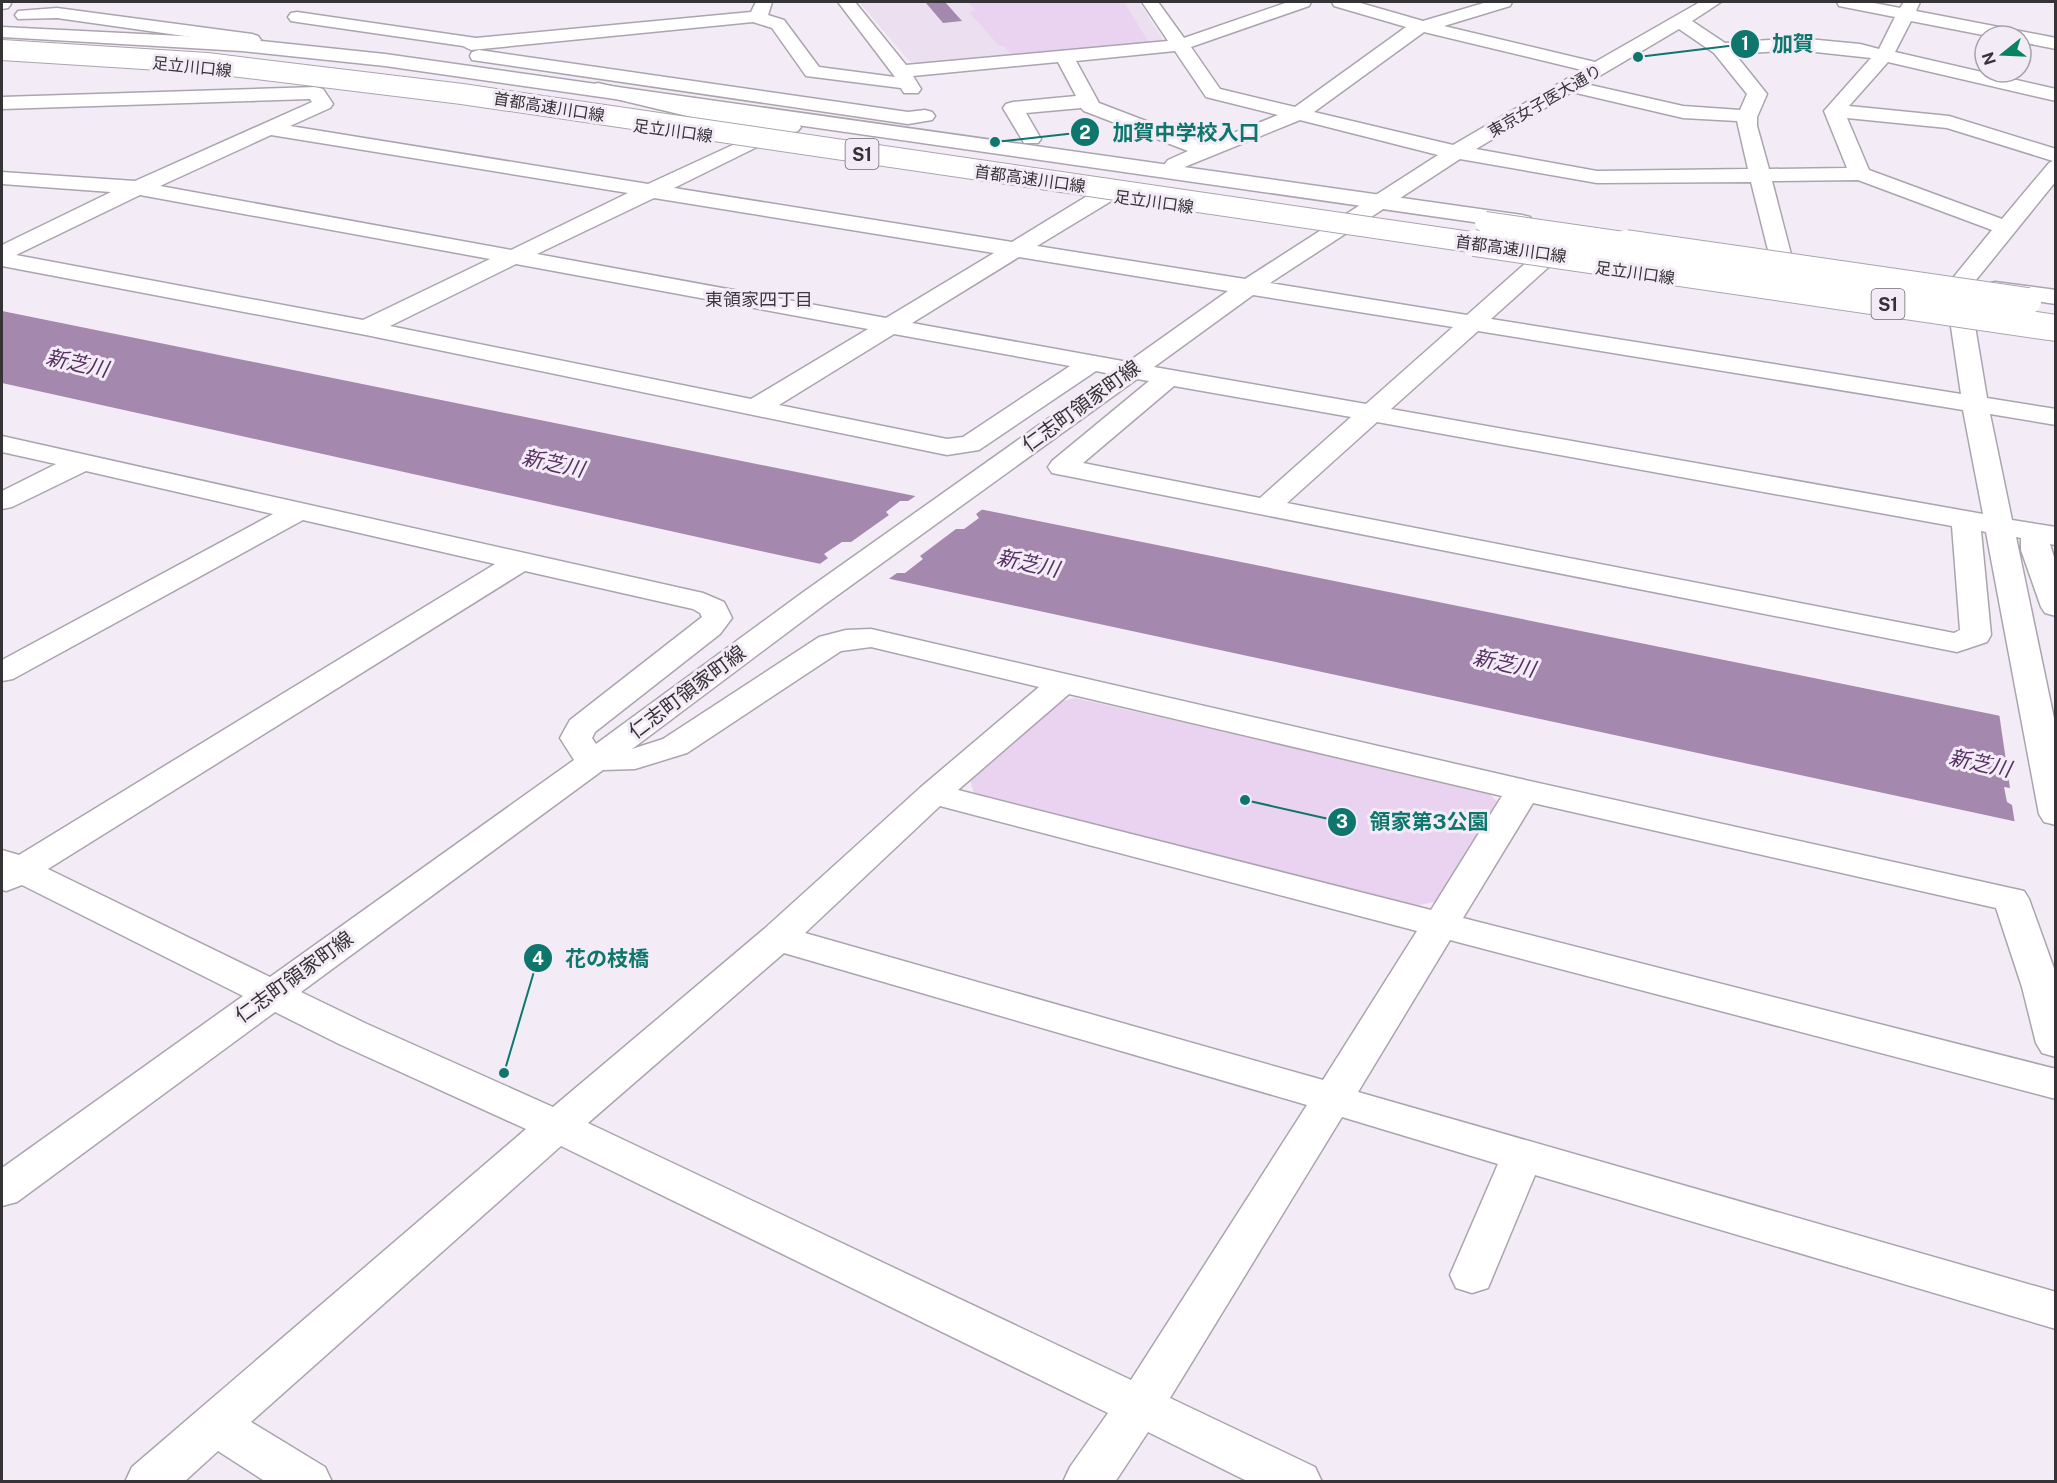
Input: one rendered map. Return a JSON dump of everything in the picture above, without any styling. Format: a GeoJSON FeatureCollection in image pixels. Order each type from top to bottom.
{"type":"FeatureCollection","features":[{"type":"Feature","properties":{"kind":"main road"},"geometry":{"type":"LineString","coordinates":[[2,39],[25,8],[247,42],[330,2]]}},
{"type":"Feature","properties":{"kind":"main road"},"geometry":{"type":"LineString","coordinates":[[846,2],[904,76],[933,130],[927,137]]}},
{"type":"Feature","properties":{"kind":"main road"},"geometry":{"type":"LineString","coordinates":[[1150,2],[1213,93],[1456,152],[1596,177],[1860,174],[2004,227]]}},
{"type":"Feature","properties":{"kind":"main road"},"geometry":{"type":"LineString","coordinates":[[471,44],[526,39],[648,18],[759,9],[778,24],[813,72],[895,83],[904,76],[1179,45],[1303,2]]}},
{"type":"Feature","properties":{"kind":"main road"},"geometry":{"type":"LineString","coordinates":[[1340,2],[1422,27],[1599,69]]}},
{"type":"Feature","properties":{"kind":"main road"},"geometry":{"type":"LineString","coordinates":[[1170,171],[1175,164],[1298,114],[1415,29],[1503,2]]}},
{"type":"Feature","properties":{"kind":"main road","name":"東京女子医大通り"},"geometry":{"type":"LineString","coordinates":[[1378,201],[1456,152],[1712,2]]}},
{"type":"Feature","properties":{"kind":"main road"},"geometry":{"type":"LineString","coordinates":[[1845,2],[1908,8],[1973,25]]}},
{"type":"Feature","properties":{"kind":"main road"},"geometry":{"type":"LineString","coordinates":[[1834,111],[1884,54],[1908,8]]}},
{"type":"Feature","properties":{"kind":"main road"},"geometry":{"type":"LineString","coordinates":[[297,17],[469,41],[478,56],[908,118],[926,116]]}},
{"type":"Feature","properties":{"kind":"main road"},"geometry":{"type":"LineString","coordinates":[[1678,21],[1722,49],[1757,94],[1747,116],[1747,126],[1781,258]]}},
{"type":"Feature","properties":{"kind":"main road"},"geometry":{"type":"LineString","coordinates":[[388,30],[462,23]]}},
{"type":"Feature","properties":{"kind":"main road"},"geometry":{"type":"LineString","coordinates":[[483,24],[525,32],[526,39]]}},
{"type":"Feature","properties":{"kind":"main road","name":"足立川口線"},"geometry":{"type":"LineString","coordinates":[[2,39],[247,42],[598,89],[2055,297]]}},
{"type":"Feature","properties":{"kind":"main road","name":"足立川口線"},"geometry":{"type":"LineString","coordinates":[[2,39],[141,62],[561,115],[750,142],[2055,334]]}},
{"type":"Feature","properties":{"kind":"main road","name":"首都高速川口線"},"geometry":{"type":"LineString","coordinates":[[2,39],[462,94],[2055,328]]}},
{"type":"Feature","properties":{"kind":"main road","name":"首都高速川口線"},"geometry":{"type":"LineString","coordinates":[[2,39],[238,50],[503,81],[1819,269],[2055,305]]}},
{"type":"Feature","properties":{"kind":"main road"},"geometry":{"type":"LineString","coordinates":[[2033,39],[2055,44]]}},
{"type":"Feature","properties":{"kind":"main road"},"geometry":{"type":"LineString","coordinates":[[1722,49],[1797,44],[1884,54],[2055,95]]}},
{"type":"Feature","properties":{"kind":"main road"},"geometry":{"type":"LineString","coordinates":[[1065,57],[1091,107],[1208,152]]}},
{"type":"Feature","properties":{"kind":"main road"},"geometry":{"type":"LineString","coordinates":[[1569,86],[1683,112],[1747,116]]}},
{"type":"Feature","properties":{"kind":"main road"},"geometry":{"type":"LineString","coordinates":[[598,89],[786,131],[2055,314]]}},
{"type":"Feature","properties":{"kind":"main road"},"geometry":{"type":"LineString","coordinates":[[2,103],[316,93],[323,104],[137,188],[2,253]]}},
{"type":"Feature","properties":{"kind":"main road"},"geometry":{"type":"LineString","coordinates":[[1031,139],[1012,108],[1088,101]]}},
{"type":"Feature","properties":{"kind":"main road"},"geometry":{"type":"LineString","coordinates":[[1834,111],[1949,122],[2055,156]]}},
{"type":"Feature","properties":{"kind":"main road"},"geometry":{"type":"LineString","coordinates":[[1834,111],[1860,174]]}},
{"type":"Feature","properties":{"kind":"main road","name":"S1"},"geometry":{"type":"LineString","coordinates":[[561,115],[786,131],[1608,258],[1720,279]]}},
{"type":"Feature","properties":{"kind":"main road"},"geometry":{"type":"LineString","coordinates":[[269,129],[2055,417]]}},
{"type":"Feature","properties":{"kind":"main road"},"geometry":{"type":"LineString","coordinates":[[366,328],[750,142]]}},
{"type":"Feature","properties":{"kind":"main road"},"geometry":{"type":"LineString","coordinates":[[2055,167],[1960,284],[1962,320],[1975,403],[2055,814]]}},
{"type":"Feature","properties":{"kind":"main road"},"geometry":{"type":"LineString","coordinates":[[2,178],[137,188],[511,258],[2045,534],[2036,550],[2055,606]]}},
{"type":"Feature","properties":{"kind":"main road"},"geometry":{"type":"LineString","coordinates":[[755,408],[1105,195]]}},
{"type":"Feature","properties":{"kind":"main road","name":"仁志町領家町線"},"geometry":{"type":"LineString","coordinates":[[2,1190],[596,760],[983,476],[1247,288],[1378,201]]}},
{"type":"Feature","properties":{"kind":"main road"},"geometry":{"type":"LineString","coordinates":[[2,259],[366,328],[947,447],[970,444],[1092,363]]}},
{"type":"Feature","properties":{"kind":"main road"},"geometry":{"type":"LineString","coordinates":[[1266,507],[1544,259]]}},
{"type":"Feature","properties":{"kind":"main road"},"geometry":{"type":"LineString","coordinates":[[2,274],[34,280]]}},
{"type":"Feature","properties":{"kind":"main road"},"geometry":{"type":"LineString","coordinates":[[1169,377],[1062,467],[1957,643],[1976,636],[1966,519]]}},
{"type":"Feature","properties":{"kind":"main road"},"geometry":{"type":"LineString","coordinates":[[2,444],[703,602],[713,608],[717,618],[709,628],[582,727],[576,738],[579,749],[596,760],[634,760],[675,746],[830,644],[846,639],[871,638],[1521,790],[2011,899],[2041,987],[2055,1043]]}},
{"type":"Feature","properties":{"kind":"main road"},"geometry":{"type":"LineString","coordinates":[[2,501],[83,462]]}},
{"type":"Feature","properties":{"kind":"main road"},"geometry":{"type":"LineString","coordinates":[[2,672],[297,512]]}},
{"type":"Feature","properties":{"kind":"main road"},"geometry":{"type":"LineString","coordinates":[[8,871],[519,562]]}},
{"type":"Feature","properties":{"kind":"main road"},"geometry":{"type":"LineString","coordinates":[[148,1482],[777,938],[933,794],[1061,684]]}},
{"type":"Feature","properties":{"kind":"main road"},"geometry":{"type":"LineString","coordinates":[[1088,1482],[1140,1406],[1333,1099],[1518,800],[1521,790]]}},
{"type":"Feature","properties":{"kind":"main road"},"geometry":{"type":"LineString","coordinates":[[933,794],[2055,1084]]}},
{"type":"Feature","properties":{"kind":"main road"},"geometry":{"type":"LineString","coordinates":[[8,871],[557,1126],[1298,1482]]}},
{"type":"Feature","properties":{"kind":"main road"},"geometry":{"type":"LineString","coordinates":[[777,938],[2055,1311]]}},
{"type":"Feature","properties":{"kind":"main road"},"geometry":{"type":"LineString","coordinates":[[1472,1275],[1523,1155]]}},
{"type":"Feature","properties":{"kind":"main road"},"geometry":{"type":"LineString","coordinates":[[214,1424],[308,1482]]}},
{"type":"Feature","properties":{"kind":"shaded area"},"geometry":{"type":"Polygon","coordinates":[[[859,2],[1139,2],[1166,44],[922,65],[910,62],[859,2]]]}},
{"type":"Feature","properties":{"kind":"shaded area"},"geometry":{"type":"Polygon","coordinates":[[[967,2],[1124,2],[1150,44],[1012,56],[1004,46],[999,46],[969,12],[975,10],[967,2]]]}},
{"type":"Feature","properties":{"kind":"shaded area"},"geometry":{"type":"Polygon","coordinates":[[[1075,698],[1487,791],[1500,805],[1439,901],[1415,906],[974,794],[970,780],[1058,702],[1075,698]]]}},
{"type":"Feature","properties":{"kind":"water"},"geometry":{"type":"Polygon","coordinates":[[[945,2],[962,21],[943,23],[926,3],[945,2]]]}},
{"type":"Feature","properties":{"kind":"water","name":"新芝川"},"geometry":{"type":"Polygon","coordinates":[[[2,311],[2055,727],[2055,830],[765,552],[2,383],[2,311]]]}},
{"type":"Feature","properties":{"kind":"pier"},"geometry":{"type":"Polygon","coordinates":[[[917,495],[984,508],[976,514],[979,518],[964,529],[956,529],[920,556],[923,559],[905,573],[897,573],[886,581],[817,566],[828,558],[824,554],[842,542],[851,542],[889,515],[886,512],[900,501],[908,501],[917,495]]]}},
{"type":"Feature","properties":{"kind":"pier"},"geometry":{"type":"Polygon","coordinates":[[[1999,713],[2056,724],[2056,833],[2015,824],[2012,805],[2007,802],[2004,787],[2010,788],[1999,713]]]}},
{"type":"Feature","properties":{"kind":"place","name":"加賀"},"geometry":{"type":"Point","coordinates":[1638,57]}},
{"type":"Feature","properties":{"kind":"place","name":"加賀中学校入口"},"geometry":{"type":"Point","coordinates":[995,142]}},
{"type":"Feature","properties":{"kind":"place","name":"領家第3公園"},"geometry":{"type":"Point","coordinates":[1245,800]}},
{"type":"Feature","properties":{"kind":"place","name":"花の枝橋"},"geometry":{"type":"Point","coordinates":[504,1073]}},
{"type":"Feature","properties":{"kind":"district","name":"東領家四丁目"},"geometry":{"type":"Point","coordinates":[759,299]}}]}
